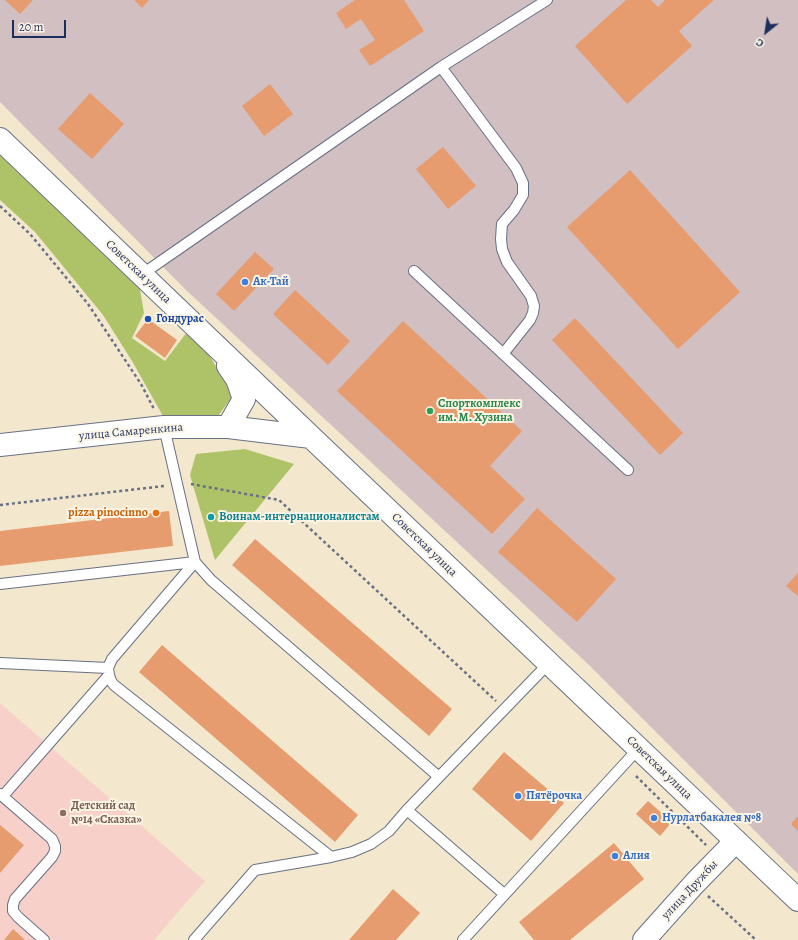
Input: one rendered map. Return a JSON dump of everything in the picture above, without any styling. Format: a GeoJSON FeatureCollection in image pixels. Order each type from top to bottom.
{"type":"FeatureCollection","features":[{"type":"Feature","properties":{"kind":"main road","name":"Советская улица"},"geometry":{"type":"LineString","coordinates":[[0,139],[798,900]]}},
{"type":"Feature","properties":{"kind":"main road"},"geometry":{"type":"LineString","coordinates":[[206,337],[237,379],[244,399],[228,427]]}},
{"type":"Feature","properties":{"kind":"main road","name":"улица Самаренкина"},"geometry":{"type":"LineString","coordinates":[[0,445],[164,427],[228,427],[311,437]]}},
{"type":"Feature","properties":{"kind":"main road","name":"улица Дружбы"},"geometry":{"type":"LineString","coordinates":[[644,940],[695,883],[736,841]]}},
{"type":"Feature","properties":{"kind":"lane"},"geometry":{"type":"LineString","coordinates":[[141,275],[441,67],[547,0]]}},
{"type":"Feature","properties":{"kind":"lane"},"geometry":{"type":"LineString","coordinates":[[441,67],[516,168],[524,183],[523,195],[514,210],[502,224],[501,239],[502,249],[507,262],[531,296],[534,306],[533,314],[530,320],[504,354]]}},
{"type":"Feature","properties":{"kind":"lane"},"geometry":{"type":"LineString","coordinates":[[414,271],[628,470]]}},
{"type":"Feature","properties":{"kind":"lane"},"geometry":{"type":"LineString","coordinates":[[164,427],[176,485],[195,562],[211,580],[439,777]]}},
{"type":"Feature","properties":{"kind":"lane"},"geometry":{"type":"LineString","coordinates":[[0,584],[195,562]]}},
{"type":"Feature","properties":{"kind":"lane"},"geometry":{"type":"LineString","coordinates":[[44,940],[18,917],[14,911],[13,905],[15,899],[52,857],[56,846],[52,839],[2,795],[108,671],[112,658],[195,562]]}},
{"type":"Feature","properties":{"kind":"lane"},"geometry":{"type":"LineString","coordinates":[[0,663],[108,671]]}},
{"type":"Feature","properties":{"kind":"lane"},"geometry":{"type":"LineString","coordinates":[[194,940],[254,870],[352,852],[371,844],[389,831],[407,810],[549,663]]}},
{"type":"Feature","properties":{"kind":"lane"},"geometry":{"type":"LineString","coordinates":[[108,671],[114,685],[331,857]]}},
{"type":"Feature","properties":{"kind":"lane"},"geometry":{"type":"LineString","coordinates":[[463,940],[639,748]]}},
{"type":"Feature","properties":{"kind":"lane"},"geometry":{"type":"LineString","coordinates":[[407,810],[504,894]]}},
{"type":"Feature","properties":{"kind":"path"},"geometry":{"type":"LineString","coordinates":[[0,206],[30,234],[88,304],[141,384],[164,427]]}},
{"type":"Feature","properties":{"kind":"path"},"geometry":{"type":"LineString","coordinates":[[0,505],[186,484],[279,500],[505,709]]}},
{"type":"Feature","properties":{"kind":"path"},"geometry":{"type":"LineString","coordinates":[[695,883],[756,940]]}},
{"type":"Feature","properties":{"kind":"shaded area"},"geometry":{"type":"Polygon","coordinates":[[[0,0],[798,0],[798,874],[589,665],[185,289],[0,102],[0,0]]]}},
{"type":"Feature","properties":{"kind":"shaded area","name":"Детский сад №14 «Сказка»"},"geometry":{"type":"Polygon","coordinates":[[[0,703],[205,881],[154,940],[0,940],[0,703]]]}},
{"type":"Feature","properties":{"kind":"green space"},"geometry":{"type":"Polygon","coordinates":[[[0,145],[138,278],[144,313],[132,338],[165,361],[187,332],[206,350],[225,381],[232,397],[218,416],[163,416],[132,361],[103,315],[35,232],[0,200],[0,145]]]}},
{"type":"Feature","properties":{"kind":"green space"},"geometry":{"type":"Polygon","coordinates":[[[245,449],[294,464],[215,560],[190,475],[196,454],[245,449]]]}},
{"type":"Feature","properties":{"kind":"building"},"geometry":{"type":"Polygon","coordinates":[[[5,0],[33,0],[20,14],[5,0]]]}},
{"type":"Feature","properties":{"kind":"building"},"geometry":{"type":"Polygon","coordinates":[[[134,0],[149,0],[142,8],[134,0]]]}},
{"type":"Feature","properties":{"kind":"building"},"geometry":{"type":"Polygon","coordinates":[[[355,0],[404,0],[424,31],[370,66],[359,50],[375,40],[361,19],[346,29],[336,13],[355,0]]]}},
{"type":"Feature","properties":{"kind":"building"},"geometry":{"type":"Polygon","coordinates":[[[626,0],[651,0],[658,7],[665,0],[714,0],[679,31],[692,46],[627,104],[575,46],[626,0]]]}},
{"type":"Feature","properties":{"kind":"building"},"geometry":{"type":"Polygon","coordinates":[[[270,84],[293,114],[264,136],[242,106],[270,84]]]}},
{"type":"Feature","properties":{"kind":"building"},"geometry":{"type":"Polygon","coordinates":[[[90,93],[124,124],[92,159],[58,129],[90,93]]]}},
{"type":"Feature","properties":{"kind":"building"},"geometry":{"type":"Polygon","coordinates":[[[443,147],[476,186],[448,209],[416,169],[443,147]]]}},
{"type":"Feature","properties":{"kind":"building"},"geometry":{"type":"Polygon","coordinates":[[[630,170],[740,292],[678,349],[567,227],[630,170]]]}},
{"type":"Feature","properties":{"kind":"building","name":"Ак-Тай"},"geometry":{"type":"Polygon","coordinates":[[[255,252],[274,269],[234,311],[216,294],[255,252]]]}},
{"type":"Feature","properties":{"kind":"building"},"geometry":{"type":"Polygon","coordinates":[[[295,290],[350,341],[328,365],[273,314],[295,290]]]}},
{"type":"Feature","properties":{"kind":"building"},"geometry":{"type":"Polygon","coordinates":[[[575,318],[683,433],[660,455],[552,340],[575,318]]]}},
{"type":"Feature","properties":{"kind":"building"},"geometry":{"type":"Polygon","coordinates":[[[148,319],[177,340],[165,358],[135,336],[148,319]]]}},
{"type":"Feature","properties":{"kind":"building","name":"Спорткомплекс им. М. Хузина"},"geometry":{"type":"Polygon","coordinates":[[[403,321],[522,431],[490,466],[525,499],[492,534],[337,391],[403,321]]]}},
{"type":"Feature","properties":{"kind":"building"},"geometry":{"type":"Polygon","coordinates":[[[537,508],[616,579],[577,622],[498,552],[537,508]]]}},
{"type":"Feature","properties":{"kind":"building"},"geometry":{"type":"Polygon","coordinates":[[[169,511],[173,546],[0,566],[0,531],[169,511]]]}},
{"type":"Feature","properties":{"kind":"building"},"geometry":{"type":"Polygon","coordinates":[[[255,539],[452,709],[429,736],[232,565],[255,539]]]}},
{"type":"Feature","properties":{"kind":"building"},"geometry":{"type":"Polygon","coordinates":[[[798,573],[798,596],[786,586],[798,573]]]}},
{"type":"Feature","properties":{"kind":"building"},"geometry":{"type":"Polygon","coordinates":[[[162,645],[358,815],[335,842],[139,672],[162,645]]]}},
{"type":"Feature","properties":{"kind":"building"},"geometry":{"type":"Polygon","coordinates":[[[504,752],[564,803],[531,841],[472,789],[504,752]]]}},
{"type":"Feature","properties":{"kind":"building","name":"Нурлатбакалея №8"},"geometry":{"type":"Polygon","coordinates":[[[648,801],[672,822],[660,836],[636,814],[648,801]]]}},
{"type":"Feature","properties":{"kind":"building"},"geometry":{"type":"Polygon","coordinates":[[[798,816],[798,831],[791,824],[798,816]]]}},
{"type":"Feature","properties":{"kind":"building"},"geometry":{"type":"Polygon","coordinates":[[[0,825],[24,845],[0,873],[0,825]]]}},
{"type":"Feature","properties":{"kind":"building"},"geometry":{"type":"Polygon","coordinates":[[[614,843],[644,879],[570,940],[534,940],[519,922],[614,843]]]}},
{"type":"Feature","properties":{"kind":"building"},"geometry":{"type":"Polygon","coordinates":[[[393,889],[420,913],[396,940],[349,940],[393,889]]]}},
{"type":"Feature","properties":{"kind":"building"},"geometry":{"type":"Polygon","coordinates":[[[13,929],[25,940],[4,940],[13,929]]]}},
{"type":"Feature","properties":{"kind":"place","name":"Ак-Тай"},"geometry":{"type":"Point","coordinates":[245,282]}},
{"type":"Feature","properties":{"kind":"place","name":"Гондурас"},"geometry":{"type":"Point","coordinates":[148,319]}},
{"type":"Feature","properties":{"kind":"place","name":"Спорткомплекс им. М. Хузина"},"geometry":{"type":"Point","coordinates":[430,411]}},
{"type":"Feature","properties":{"kind":"place","name":"pizza pinocinno"},"geometry":{"type":"Point","coordinates":[156,513]}},
{"type":"Feature","properties":{"kind":"place","name":"Воинам-интернационалистам"},"geometry":{"type":"Point","coordinates":[211,517]}},
{"type":"Feature","properties":{"kind":"place","name":"Пятёрочка"},"geometry":{"type":"Point","coordinates":[518,796]}},
{"type":"Feature","properties":{"kind":"place","name":"Детский сад №14 «Сказка»"},"geometry":{"type":"Point","coordinates":[63,813]}},
{"type":"Feature","properties":{"kind":"place","name":"Нурлатбакалея №8"},"geometry":{"type":"Point","coordinates":[654,818]}},
{"type":"Feature","properties":{"kind":"place","name":"Алия"},"geometry":{"type":"Point","coordinates":[615,856]}}]}
